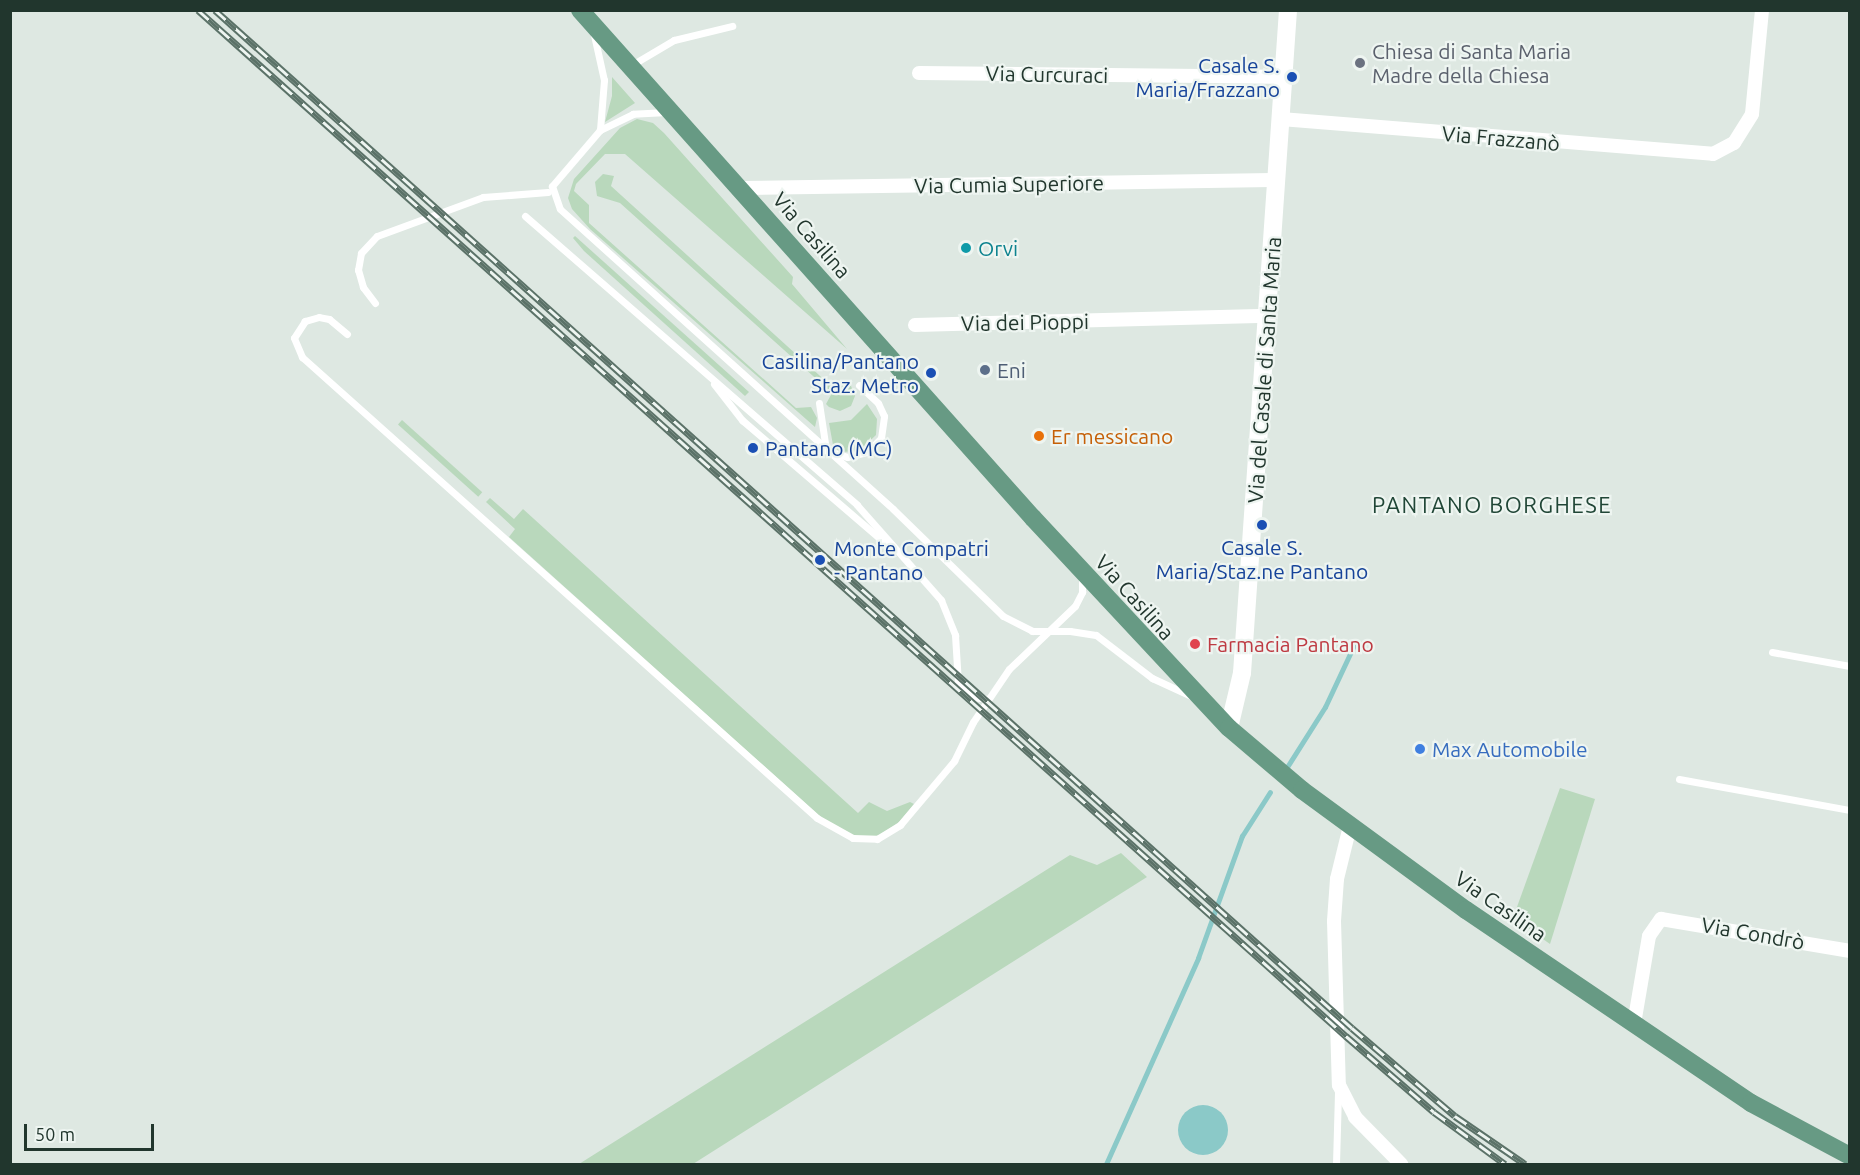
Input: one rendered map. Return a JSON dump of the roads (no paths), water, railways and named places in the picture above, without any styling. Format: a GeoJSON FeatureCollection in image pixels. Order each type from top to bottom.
{"type":"FeatureCollection","features":[{"type":"Feature","properties":{"kind":"main road","name":"Via Casilina"},"geometry":{"type":"LineString","coordinates":[[585,16],[1081,571],[1198,699],[1228,728],[1350,826],[1634,1024],[1763,1111],[1850,1156]]}},
{"type":"Feature","properties":{"kind":"street","name":"Via del Casale di Santa Maria"},"geometry":{"type":"LineString","coordinates":[[1228,728],[1242,673],[1288,10]]}},
{"type":"Feature","properties":{"kind":"street","name":"Via Frazzanò"},"geometry":{"type":"LineString","coordinates":[[1281,119],[1696,155],[1721,152],[1743,132],[1755,106],[1762,10]]}},
{"type":"Feature","properties":{"kind":"street","name":"Via Curcuraci"},"geometry":{"type":"LineString","coordinates":[[919,73],[1283,76]]}},
{"type":"Feature","properties":{"kind":"street","name":"Via Cumia Superiore"},"geometry":{"type":"LineString","coordinates":[[741,188],[1278,180]]}},
{"type":"Feature","properties":{"kind":"street","name":"Via dei Pioppi"},"geometry":{"type":"LineString","coordinates":[[915,325],[1268,316]]}},
{"type":"Feature","properties":{"kind":"street"},"geometry":{"type":"LineString","coordinates":[[1350,826],[1339,872],[1334,921],[1339,1080],[1355,1117],[1401,1164]]}},
{"type":"Feature","properties":{"kind":"street","name":"Via Condrò"},"geometry":{"type":"LineString","coordinates":[[1634,1024],[1649,936],[1657,922],[1671,918],[1850,951]]}},
{"type":"Feature","properties":{"kind":"lane"},"geometry":{"type":"LineString","coordinates":[[585,16],[603,70],[600,130]]}},
{"type":"Feature","properties":{"kind":"lane"},"geometry":{"type":"LineString","coordinates":[[630,66],[674,40],[732,26]]}},
{"type":"Feature","properties":{"kind":"lane"},"geometry":{"type":"LineString","coordinates":[[673,113],[633,114],[600,130],[552,186],[560,209],[893,508],[1003,616],[1024,630],[1050,633],[1070,631],[1096,635],[1152,678],[1198,699]]}},
{"type":"Feature","properties":{"kind":"lane"},"geometry":{"type":"LineString","coordinates":[[375,303],[363,287],[358,270],[361,254],[377,236],[483,198],[548,192]]}},
{"type":"Feature","properties":{"kind":"lane"},"geometry":{"type":"LineString","coordinates":[[525,216],[706,375],[828,478],[935,591],[950,617],[957,645],[958,683],[972,697],[988,699]]}},
{"type":"Feature","properties":{"kind":"lane"},"geometry":{"type":"LineString","coordinates":[[347,334],[329,319],[319,316],[305,321],[294,338],[302,357],[830,828],[861,840],[877,839],[893,831],[946,772],[988,699],[1017,661],[1050,633],[1078,601],[1083,582],[1081,571]]}},
{"type":"Feature","properties":{"kind":"lane"},"geometry":{"type":"LineString","coordinates":[[706,375],[742,420],[834,503],[906,560]]}},
{"type":"Feature","properties":{"kind":"lane"},"geometry":{"type":"LineString","coordinates":[[826,450],[840,456],[857,456],[874,447],[881,438],[884,416],[878,403],[859,385]]}},
{"type":"Feature","properties":{"kind":"lane"},"geometry":{"type":"LineString","coordinates":[[819,403],[826,450]]}},
{"type":"Feature","properties":{"kind":"lane"},"geometry":{"type":"LineString","coordinates":[[1772,652],[1850,666]]}},
{"type":"Feature","properties":{"kind":"lane"},"geometry":{"type":"LineString","coordinates":[[1679,779],[1850,810]]}},
{"type":"Feature","properties":{"kind":"lane"},"geometry":{"type":"LineString","coordinates":[[1336,1164],[1339,1080]]}},
{"type":"Feature","properties":{"kind":"water"},"geometry":{"type":"Polygon","coordinates":[[[1198,1105],[1208,1105],[1221,1112],[1228,1125],[1228,1135],[1221,1148],[1208,1155],[1198,1155],[1189,1151],[1182,1144],[1178,1135],[1178,1125],[1182,1116],[1189,1109],[1198,1105]]]}},
{"type":"Feature","properties":{"kind":"waterway"},"geometry":{"type":"LineString","coordinates":[[1287,767],[1325,707],[1355,643]]}},
{"type":"Feature","properties":{"kind":"waterway"},"geometry":{"type":"LineString","coordinates":[[1106,1164],[1198,958],[1242,836],[1270,792]]}},
{"type":"Feature","properties":{"kind":"railway"},"geometry":{"type":"LineString","coordinates":[[198,10],[1346,1036],[1434,1112],[1505,1164]]}},
{"type":"Feature","properties":{"kind":"railway"},"geometry":{"type":"LineString","coordinates":[[215,10],[1352,1028],[1455,1116],[1525,1164]]}},
{"type":"Feature","properties":{"kind":"place","name":"Chiesa di Santa Maria Madre della Chiesa"},"geometry":{"type":"Point","coordinates":[1360,63]}},
{"type":"Feature","properties":{"kind":"place","name":"Casale S. Maria/Frazzano"},"geometry":{"type":"Point","coordinates":[1292,77]}},
{"type":"Feature","properties":{"kind":"place","name":"Orvi"},"geometry":{"type":"Point","coordinates":[966,248]}},
{"type":"Feature","properties":{"kind":"place","name":"Eni"},"geometry":{"type":"Point","coordinates":[985,370]}},
{"type":"Feature","properties":{"kind":"place","name":"Casilina/Pantano Staz. Metro"},"geometry":{"type":"Point","coordinates":[931,373]}},
{"type":"Feature","properties":{"kind":"place","name":"Er messicano"},"geometry":{"type":"Point","coordinates":[1039,436]}},
{"type":"Feature","properties":{"kind":"place","name":"Pantano (MC)"},"geometry":{"type":"Point","coordinates":[753,448]}},
{"type":"Feature","properties":{"kind":"place","name":"Casale S. Maria/Staz.ne Pantano"},"geometry":{"type":"Point","coordinates":[1262,525]}},
{"type":"Feature","properties":{"kind":"place","name":"Monte Compatri - Pantano"},"geometry":{"type":"Point","coordinates":[820,560]}},
{"type":"Feature","properties":{"kind":"place","name":"Farmacia Pantano"},"geometry":{"type":"Point","coordinates":[1195,644]}},
{"type":"Feature","properties":{"kind":"place","name":"Max Automobile"},"geometry":{"type":"Point","coordinates":[1420,749]}},
{"type":"Feature","properties":{"kind":"district","name":"PANTANO BORGHESE"},"geometry":{"type":"Point","coordinates":[1492,505]}}]}
